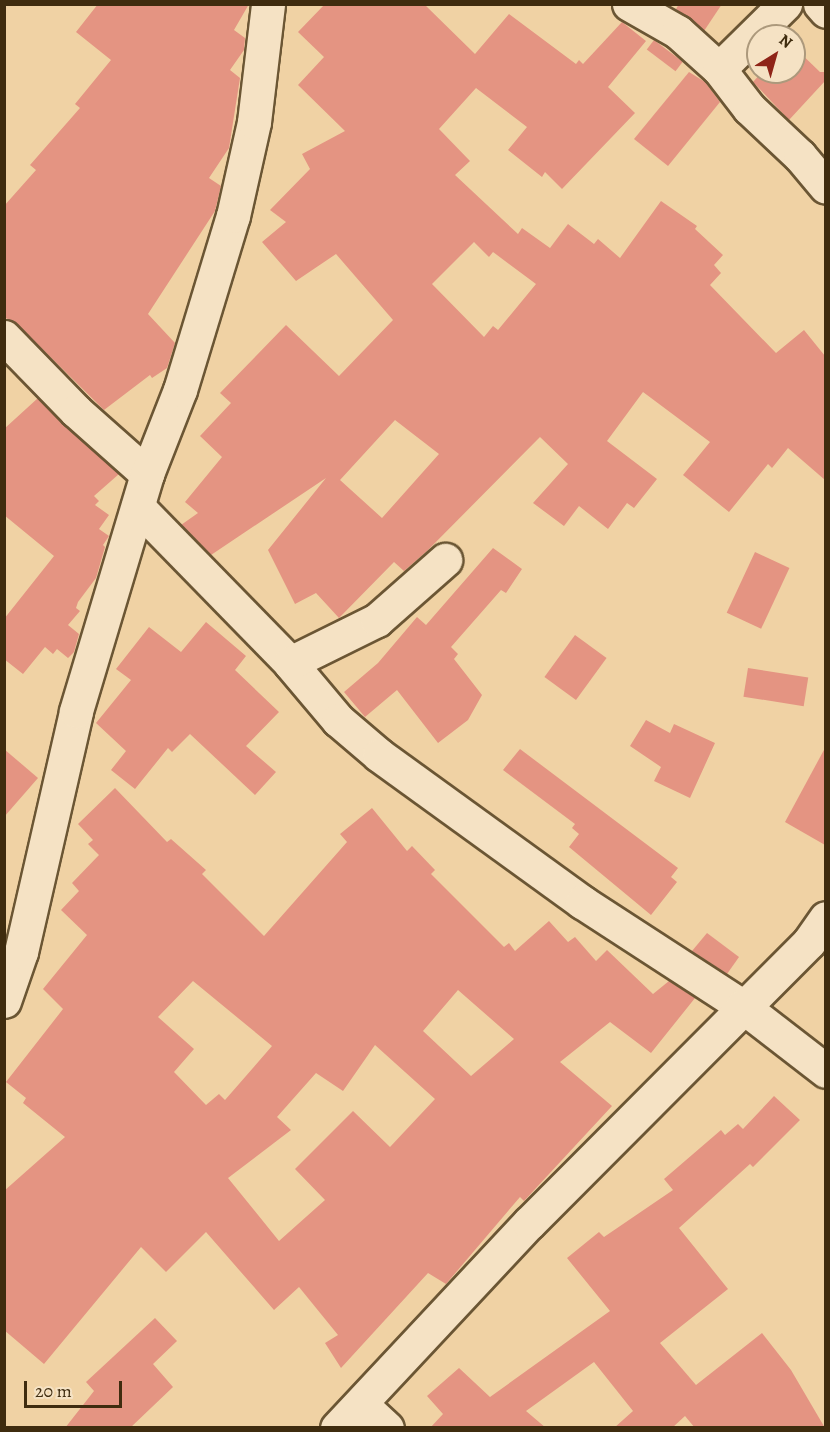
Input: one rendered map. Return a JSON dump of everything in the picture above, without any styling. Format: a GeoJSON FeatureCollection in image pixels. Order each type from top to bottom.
{"type":"FeatureCollection","features":[{"type":"Feature","properties":{"kind":"street"},"geometry":{"type":"LineString","coordinates":[[4,1001],[21,952],[76,711],[147,474],[180,390],[232,216],[254,122],[268,4]]}},
{"type":"Feature","properties":{"kind":"street"},"geometry":{"type":"LineString","coordinates":[[629,4],[678,32],[719,69],[749,108],[800,156],[825,187]]}},
{"type":"Feature","properties":{"kind":"street"},"geometry":{"type":"LineString","coordinates":[[719,69],[785,4]]}},
{"type":"Feature","properties":{"kind":"street"},"geometry":{"type":"LineString","coordinates":[[820,4],[825,11]]}},
{"type":"Feature","properties":{"kind":"street"},"geometry":{"type":"LineString","coordinates":[[4,337],[76,411],[147,474]]}},
{"type":"Feature","properties":{"kind":"street"},"geometry":{"type":"LineString","coordinates":[[138,507],[290,663],[338,720],[379,755],[582,902],[742,1006],[825,1071]]}},
{"type":"Feature","properties":{"kind":"street"},"geometry":{"type":"LineString","coordinates":[[290,663],[377,620],[445,560]]}},
{"type":"Feature","properties":{"kind":"street"},"geometry":{"type":"LineString","coordinates":[[337,1428],[362,1405],[529,1223],[742,1006],[809,942],[825,918]]}},
{"type":"Feature","properties":{"kind":"street"},"geometry":{"type":"LineString","coordinates":[[362,1405],[387,1428]]}},
{"type":"Feature","properties":{"kind":"building"},"geometry":{"type":"Polygon","coordinates":[[[98,4],[249,4],[234,30],[245,38],[244,50],[230,70],[240,78],[229,148],[209,178],[221,186],[215,211],[148,314],[175,343],[167,368],[152,378],[150,375],[104,410],[17,324],[4,317],[4,206],[36,170],[30,165],[80,108],[75,104],[111,60],[76,32],[98,4]]]}},
{"type":"Feature","properties":{"kind":"building"},"geometry":{"type":"Polygon","coordinates":[[[325,4],[424,4],[475,54],[509,14],[576,64],[579,60],[583,64],[622,22],[646,41],[608,87],[635,113],[562,189],[545,172],[542,177],[508,150],[527,127],[476,88],[439,129],[470,161],[455,175],[518,234],[522,228],[550,248],[568,224],[594,244],[598,239],[620,258],[661,201],[697,226],[695,229],[723,255],[714,265],[721,273],[710,285],[776,353],[804,330],[825,356],[825,480],[788,448],[772,468],[768,464],[729,512],[683,475],[710,442],[643,392],[607,441],[657,479],[634,508],[627,503],[608,529],[579,506],[564,526],[533,503],[568,464],[540,437],[427,551],[404,571],[394,562],[339,618],[316,593],[295,604],[268,550],[326,478],[211,555],[181,525],[198,513],[185,502],[222,457],[200,436],[231,403],[220,393],[286,325],[339,376],[393,320],[336,254],[296,281],[262,242],[286,222],[270,210],[310,169],[302,154],[345,131],[298,85],[324,57],[298,32],[325,4]],[[474,242],[432,284],[484,337],[493,326],[498,330],[536,284],[493,252],[489,257],[474,242]],[[395,420],[340,480],[382,518],[439,454],[395,420]]]}},
{"type":"Feature","properties":{"kind":"building"},"geometry":{"type":"Polygon","coordinates":[[[679,4],[722,4],[704,31],[676,9],[679,4]]]}},
{"type":"Feature","properties":{"kind":"building"},"geometry":{"type":"Polygon","coordinates":[[[654,40],[683,62],[676,71],[647,50],[654,40]]]}},
{"type":"Feature","properties":{"kind":"building"},"geometry":{"type":"Polygon","coordinates":[[[806,59],[820,72],[825,72],[825,81],[789,120],[755,84],[806,84],[806,59]]]}},
{"type":"Feature","properties":{"kind":"building"},"geometry":{"type":"Polygon","coordinates":[[[689,72],[705,82],[720,102],[668,166],[634,139],[689,72]]]}},
{"type":"Feature","properties":{"kind":"building"},"geometry":{"type":"Polygon","coordinates":[[[38,398],[119,474],[94,496],[99,501],[95,505],[109,515],[99,529],[109,536],[103,545],[105,547],[96,578],[78,602],[76,608],[80,611],[68,625],[79,634],[74,652],[68,658],[57,649],[53,654],[45,647],[23,674],[4,659],[4,619],[54,556],[4,515],[4,429],[38,398]]]}},
{"type":"Feature","properties":{"kind":"building"},"geometry":{"type":"Polygon","coordinates":[[[493,548],[522,569],[506,593],[501,590],[451,647],[458,654],[454,659],[482,695],[468,720],[438,743],[397,690],[365,717],[344,692],[378,663],[417,617],[426,625],[493,548]]]}},
{"type":"Feature","properties":{"kind":"building"},"geometry":{"type":"Polygon","coordinates":[[[755,552],[789,568],[761,629],[727,613],[755,552]]]}},
{"type":"Feature","properties":{"kind":"building"},"geometry":{"type":"Polygon","coordinates":[[[206,622],[246,656],[235,670],[279,712],[246,746],[276,772],[255,795],[190,734],[172,752],[168,748],[135,789],[111,770],[126,751],[96,723],[131,680],[116,669],[149,627],[181,652],[206,622]]]}},
{"type":"Feature","properties":{"kind":"building"},"geometry":{"type":"Polygon","coordinates":[[[575,635],[607,658],[576,700],[544,677],[575,635]]]}},
{"type":"Feature","properties":{"kind":"building"},"geometry":{"type":"Polygon","coordinates":[[[748,668],[808,678],[804,706],[743,697],[748,668]]]}},
{"type":"Feature","properties":{"kind":"building"},"geometry":{"type":"Polygon","coordinates":[[[646,720],[670,733],[674,724],[715,743],[690,798],[654,781],[661,767],[630,746],[646,720]]]}},
{"type":"Feature","properties":{"kind":"building"},"geometry":{"type":"Polygon","coordinates":[[[825,748],[825,845],[785,822],[825,748]]]}},
{"type":"Feature","properties":{"kind":"building"},"geometry":{"type":"Polygon","coordinates":[[[4,749],[38,778],[4,817],[4,749]]]}},
{"type":"Feature","properties":{"kind":"building"},"geometry":{"type":"Polygon","coordinates":[[[520,749],[678,868],[671,877],[677,882],[651,915],[569,847],[579,834],[572,828],[575,824],[503,770],[520,749]]]}},
{"type":"Feature","properties":{"kind":"building"},"geometry":{"type":"Polygon","coordinates":[[[115,788],[167,842],[171,839],[206,870],[202,874],[264,936],[347,842],[340,834],[372,808],[407,851],[412,846],[435,870],[431,874],[504,947],[509,943],[515,951],[549,921],[568,942],[575,937],[596,961],[607,950],[653,994],[669,981],[695,998],[651,1053],[610,1022],[560,1062],[612,1106],[524,1201],[520,1197],[446,1284],[428,1273],[341,1368],[325,1343],[338,1335],[299,1287],[274,1310],[206,1232],[166,1272],[141,1247],[44,1364],[4,1330],[4,1191],[65,1137],[23,1103],[26,1098],[6,1082],[63,1009],[43,989],[87,935],[61,910],[79,891],[72,883],[99,855],[88,844],[93,840],[78,824],[115,788]],[[193,981],[158,1017],[194,1049],[174,1072],[206,1105],[219,1094],[225,1100],[272,1046],[193,981]],[[458,990],[423,1031],[471,1076],[514,1039],[458,990]],[[375,1045],[343,1091],[316,1073],[277,1117],[291,1130],[228,1178],[279,1241],[325,1200],[295,1169],[353,1111],[390,1147],[435,1099],[375,1045]]]}},
{"type":"Feature","properties":{"kind":"building"},"geometry":{"type":"Polygon","coordinates":[[[707,933],[739,957],[727,974],[692,951],[707,933]]]}},
{"type":"Feature","properties":{"kind":"building"},"geometry":{"type":"Polygon","coordinates":[[[774,1096],[800,1120],[753,1167],[750,1164],[679,1228],[728,1289],[660,1343],[696,1385],[762,1333],[791,1370],[825,1428],[695,1428],[685,1416],[672,1428],[614,1428],[633,1411],[594,1362],[526,1411],[546,1428],[430,1428],[443,1414],[427,1396],[459,1368],[490,1397],[610,1311],[567,1258],[599,1232],[604,1237],[673,1190],[664,1179],[721,1130],[725,1135],[738,1124],[743,1129],[774,1096]]]}},
{"type":"Feature","properties":{"kind":"building"},"geometry":{"type":"Polygon","coordinates":[[[155,1318],[177,1341],[153,1364],[173,1387],[130,1428],[65,1428],[94,1391],[86,1382],[155,1318]]]}}]}
